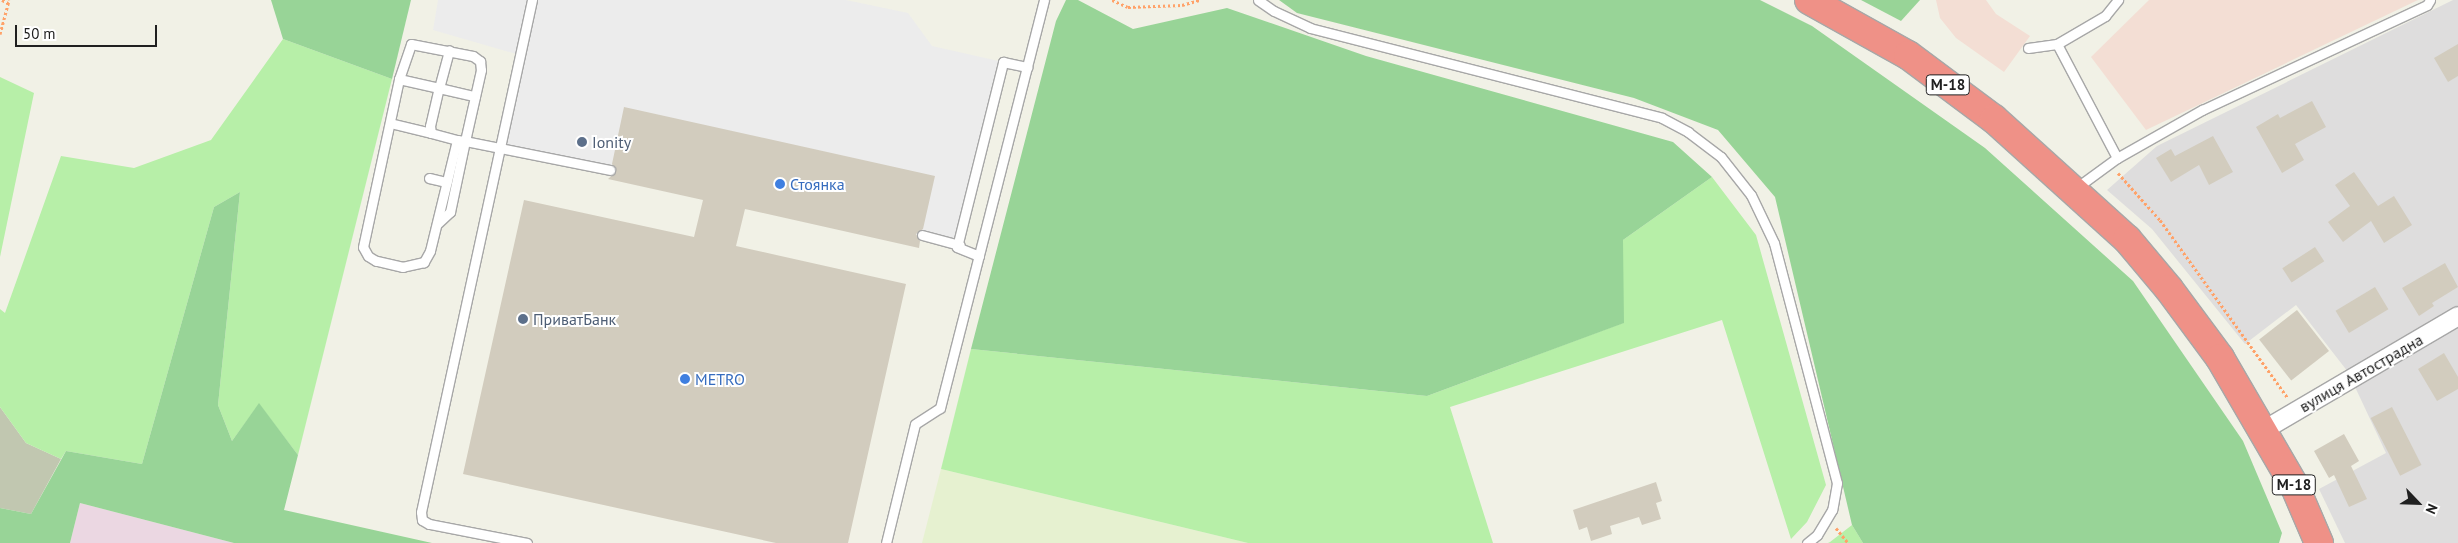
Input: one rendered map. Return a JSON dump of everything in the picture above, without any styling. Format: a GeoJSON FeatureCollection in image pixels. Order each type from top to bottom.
{"type":"FeatureCollection","features":[{"type":"Feature","properties":{"kind":"highway","name":"М-18"},"geometry":{"type":"LineString","coordinates":[[1809,0],[1908,55],[1994,119],[2075,189],[2126,239],[2169,289],[2220,358],[2264,430],[2295,487],[2319,543]]}},
{"type":"Feature","properties":{"kind":"street","name":"вулиця Автострадна"},"geometry":{"type":"LineString","coordinates":[[2264,430],[2458,316]]}},
{"type":"Feature","properties":{"kind":"lane"},"geometry":{"type":"LineString","coordinates":[[528,543],[429,524],[422,520],[421,512],[532,0]]}},
{"type":"Feature","properties":{"kind":"lane"},"geometry":{"type":"LineString","coordinates":[[886,543],[915,424],[940,408],[1044,0]]}},
{"type":"Feature","properties":{"kind":"lane"},"geometry":{"type":"LineString","coordinates":[[1258,0],[1274,11],[1310,28],[1662,118],[1688,132],[1720,157],[1751,195],[1774,243],[1837,483],[1832,510],[1817,536],[1807,543]]}},
{"type":"Feature","properties":{"kind":"lane"},"geometry":{"type":"LineString","coordinates":[[2028,48],[2057,44],[2105,16],[2118,0]]}},
{"type":"Feature","properties":{"kind":"lane"},"geometry":{"type":"LineString","coordinates":[[2075,189],[2113,161],[2202,110],[2427,4],[2430,0]]}},
{"type":"Feature","properties":{"kind":"lane"},"geometry":{"type":"LineString","coordinates":[[412,44],[448,50],[480,61],[475,96],[462,142],[447,182],[430,251],[424,262],[414,267],[376,261],[368,256],[363,248],[399,79],[412,44]]}},
{"type":"Feature","properties":{"kind":"lane"},"geometry":{"type":"LineString","coordinates":[[2057,44],[2113,161]]}},
{"type":"Feature","properties":{"kind":"lane"},"geometry":{"type":"LineString","coordinates":[[431,133],[430,126],[448,50]]}},
{"type":"Feature","properties":{"kind":"lane"},"geometry":{"type":"LineString","coordinates":[[979,256],[961,251],[958,247],[1003,62],[1027,67]]}},
{"type":"Feature","properties":{"kind":"lane"},"geometry":{"type":"LineString","coordinates":[[399,79],[475,96]]}},
{"type":"Feature","properties":{"kind":"lane"},"geometry":{"type":"LineString","coordinates":[[390,123],[462,142],[501,147],[610,170]]}},
{"type":"Feature","properties":{"kind":"lane"},"geometry":{"type":"LineString","coordinates":[[436,224],[450,212],[462,142]]}},
{"type":"Feature","properties":{"kind":"lane"},"geometry":{"type":"LineString","coordinates":[[429,178],[447,182]]}},
{"type":"Feature","properties":{"kind":"lane"},"geometry":{"type":"LineString","coordinates":[[922,235],[960,245]]}},
{"type":"Feature","properties":{"kind":"path"},"geometry":{"type":"LineString","coordinates":[[0,34],[8,2],[2,0]]}},
{"type":"Feature","properties":{"kind":"path"},"geometry":{"type":"LineString","coordinates":[[1112,0],[1128,7],[1182,5],[1200,0]]}},
{"type":"Feature","properties":{"kind":"path"},"geometry":{"type":"LineString","coordinates":[[2113,161],[2160,220],[2297,410]]}},
{"type":"Feature","properties":{"kind":"shaded area"},"geometry":{"type":"Polygon","coordinates":[[[438,0],[846,0],[908,13],[932,46],[1003,62],[960,245],[501,147],[520,55],[433,30],[438,0]]]}},
{"type":"Feature","properties":{"kind":"shaded area"},"geometry":{"type":"Polygon","coordinates":[[[1936,0],[1986,0],[1996,14],[2030,36],[2004,72],[1956,38],[1940,18],[1936,0]]]}},
{"type":"Feature","properties":{"kind":"shaded area"},"geometry":{"type":"Polygon","coordinates":[[[2149,0],[2418,0],[2146,130],[2091,57],[2149,0]]]}},
{"type":"Feature","properties":{"kind":"shaded area"},"geometry":{"type":"Polygon","coordinates":[[[2453,0],[2458,0],[2458,543],[2345,543],[2319,489],[2386,453],[2348,372],[2296,305],[2245,344],[2152,229],[2107,190],[2157,146],[2453,0]]]}},
{"type":"Feature","properties":{"kind":"shaded area"},"geometry":{"type":"Polygon","coordinates":[[[0,407],[26,443],[61,459],[31,514],[0,508],[0,407]]]}},
{"type":"Feature","properties":{"kind":"shaded area"},"geometry":{"type":"Polygon","coordinates":[[[941,469],[1248,543],[922,543],[941,469]]]}},
{"type":"Feature","properties":{"kind":"shaded area"},"geometry":{"type":"Polygon","coordinates":[[[80,503],[234,543],[70,543],[80,503]]]}},
{"type":"Feature","properties":{"kind":"green space"},"geometry":{"type":"Polygon","coordinates":[[[271,0],[411,0],[392,79],[283,39],[271,0]]]}},
{"type":"Feature","properties":{"kind":"green space"},"geometry":{"type":"Polygon","coordinates":[[[1066,0],[1078,0],[1133,29],[1227,8],[1366,56],[1673,142],[1712,177],[1623,240],[1624,323],[1427,396],[971,349],[1056,21],[1066,0]]]}},
{"type":"Feature","properties":{"kind":"green space"},"geometry":{"type":"Polygon","coordinates":[[[1279,0],[1760,0],[1812,26],[1985,148],[2133,281],[2243,441],[2282,533],[2279,543],[1863,543],[1852,525],[1775,197],[1718,130],[1634,98],[1297,13],[1279,0]]]}},
{"type":"Feature","properties":{"kind":"green space"},"geometry":{"type":"Polygon","coordinates":[[[1861,0],[1920,0],[1901,21],[1861,0]]]}},
{"type":"Feature","properties":{"kind":"green space"},"geometry":{"type":"Polygon","coordinates":[[[283,39],[392,79],[298,455],[259,404],[232,441],[218,405],[240,192],[214,207],[142,464],[66,451],[61,459],[26,443],[0,407],[0,309],[5,313],[61,156],[134,168],[211,140],[283,39]]]}},
{"type":"Feature","properties":{"kind":"green space"},"geometry":{"type":"Polygon","coordinates":[[[0,77],[34,93],[0,257],[0,77]]]}},
{"type":"Feature","properties":{"kind":"green space"},"geometry":{"type":"Polygon","coordinates":[[[1712,177],[1756,235],[1826,485],[1807,522],[1791,539],[1722,320],[1450,407],[1493,543],[1248,543],[941,469],[971,349],[1427,396],[1623,323],[1623,240],[1712,177]]]}},
{"type":"Feature","properties":{"kind":"green space"},"geometry":{"type":"Polygon","coordinates":[[[240,192],[218,405],[232,441],[259,403],[298,455],[284,510],[432,543],[234,543],[80,503],[70,543],[0,543],[0,508],[31,514],[66,451],[142,464],[214,207],[240,192]]]}},
{"type":"Feature","properties":{"kind":"green space"},"geometry":{"type":"Polygon","coordinates":[[[1852,525],[1863,543],[1828,543],[1830,542],[1852,525]]]}},
{"type":"Feature","properties":{"kind":"building"},"geometry":{"type":"Polygon","coordinates":[[[2458,44],[2458,76],[2448,82],[2434,58],[2458,44]]]}},
{"type":"Feature","properties":{"kind":"building"},"geometry":{"type":"Polygon","coordinates":[[[2312,101],[2326,127],[2295,144],[2304,160],[2282,173],[2256,127],[2278,114],[2280,118],[2312,101]]]}},
{"type":"Feature","properties":{"kind":"building","name":"METRO"},"geometry":{"type":"Polygon","coordinates":[[[624,107],[935,176],[923,229],[916,234],[920,241],[919,248],[745,209],[736,246],[906,284],[848,543],[776,543],[463,474],[524,200],[694,237],[703,200],[608,179],[616,172],[612,164],[624,107]]]}},
{"type":"Feature","properties":{"kind":"building"},"geometry":{"type":"Polygon","coordinates":[[[2213,136],[2233,172],[2209,185],[2199,165],[2171,182],[2156,158],[2171,149],[2175,156],[2213,136]]]}},
{"type":"Feature","properties":{"kind":"building"},"geometry":{"type":"Polygon","coordinates":[[[2354,172],[2378,206],[2394,196],[2412,225],[2384,243],[2371,221],[2343,242],[2328,222],[2350,206],[2335,185],[2354,172]]]}},
{"type":"Feature","properties":{"kind":"building"},"geometry":{"type":"Polygon","coordinates":[[[2315,247],[2324,261],[2292,282],[2282,268],[2315,247]]]}},
{"type":"Feature","properties":{"kind":"building"},"geometry":{"type":"Polygon","coordinates":[[[2445,263],[2458,287],[2432,303],[2434,306],[2419,316],[2402,288],[2445,263]]]}},
{"type":"Feature","properties":{"kind":"building"},"geometry":{"type":"Polygon","coordinates":[[[2375,287],[2388,309],[2349,333],[2336,311],[2375,287]]]}},
{"type":"Feature","properties":{"kind":"building"},"geometry":{"type":"Polygon","coordinates":[[[2297,310],[2329,351],[2291,381],[2259,340],[2297,310]]]}},
{"type":"Feature","properties":{"kind":"building"},"geometry":{"type":"Polygon","coordinates":[[[2444,353],[2458,377],[2458,389],[2437,401],[2418,369],[2444,353]]]}},
{"type":"Feature","properties":{"kind":"building"},"geometry":{"type":"Polygon","coordinates":[[[2392,407],[2422,465],[2400,476],[2371,418],[2392,407]]]}},
{"type":"Feature","properties":{"kind":"building"},"geometry":{"type":"Polygon","coordinates":[[[2344,434],[2359,461],[2351,466],[2367,499],[2349,507],[2334,475],[2329,478],[2314,451],[2344,434]]]}},
{"type":"Feature","properties":{"kind":"building"},"geometry":{"type":"Polygon","coordinates":[[[1656,482],[1662,501],[1656,503],[1661,519],[1642,525],[1639,517],[1610,526],[1612,534],[1591,541],[1587,527],[1579,530],[1573,510],[1656,482]]]}},
{"type":"Feature","properties":{"kind":"place","name":"Ionity"},"geometry":{"type":"Point","coordinates":[582,142]}},
{"type":"Feature","properties":{"kind":"place","name":"Стоянка"},"geometry":{"type":"Point","coordinates":[780,184]}},
{"type":"Feature","properties":{"kind":"place","name":"ПриватБанк"},"geometry":{"type":"Point","coordinates":[523,319]}},
{"type":"Feature","properties":{"kind":"place","name":"METRO"},"geometry":{"type":"Point","coordinates":[685,379]}}]}
